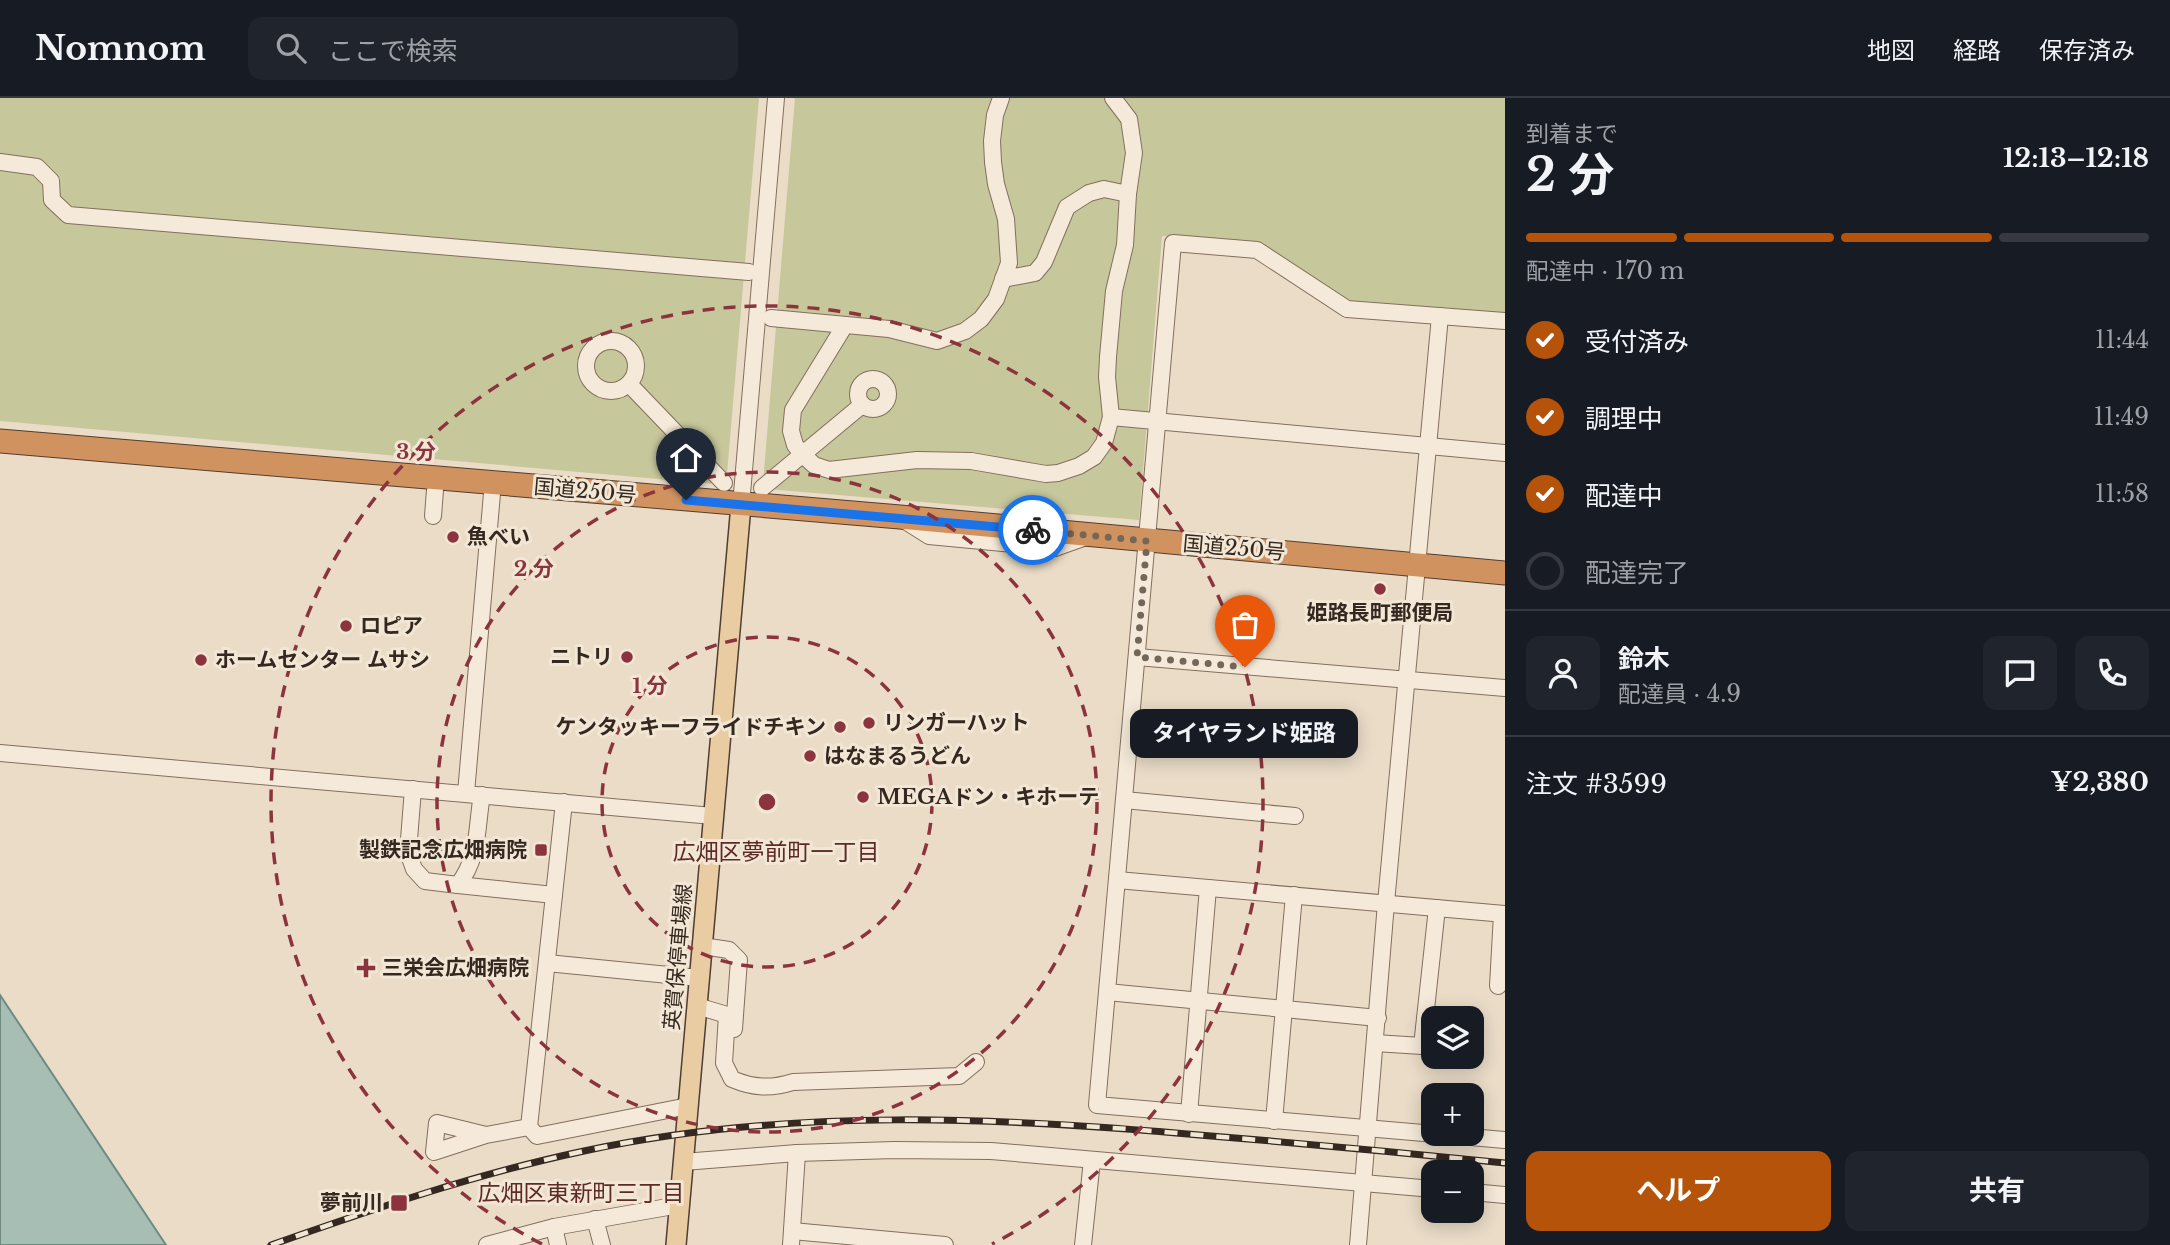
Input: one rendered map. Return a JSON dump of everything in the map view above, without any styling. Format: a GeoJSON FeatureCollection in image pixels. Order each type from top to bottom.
{"type":"FeatureCollection","features":[{"type":"Feature","properties":{"kind":"highway","name":"国道250号"},"geometry":{"type":"LineString","coordinates":[[0,441],[900,517],[1505,573]]}},
{"type":"Feature","properties":{"kind":"main road","name":"英賀保停車場線"},"geometry":{"type":"LineString","coordinates":[[676,1245],[741,505]]}},
{"type":"Feature","properties":{"kind":"street"},"geometry":{"type":"LineString","coordinates":[[741,505],[776,98]]}},
{"type":"Feature","properties":{"kind":"street"},"geometry":{"type":"LineString","coordinates":[[771,318],[889,329],[937,341],[965,331],[981,319],[996,299],[1009,263],[1009,236],[996,184],[992,141],[1000,98]]}},
{"type":"Feature","properties":{"kind":"street"},"geometry":{"type":"LineString","coordinates":[[845,325],[793,410],[791,430],[795,445],[814,465],[829,470],[927,460],[971,461],[1046,474],[1079,466],[1094,457],[1104,443],[1111,417],[1108,357],[1114,291],[1125,245],[1134,140],[1129,119],[1113,98]]}},
{"type":"Feature","properties":{"kind":"street"},"geometry":{"type":"LineString","coordinates":[[0,162],[37,167],[51,181],[52,200],[68,215],[749,272]]}},
{"type":"Feature","properties":{"kind":"street"},"geometry":{"type":"LineString","coordinates":[[1003,279],[1035,273],[1044,262],[1067,207],[1089,193],[1104,189],[1128,194]]}},
{"type":"Feature","properties":{"kind":"street"},"geometry":{"type":"LineString","coordinates":[[1505,321],[1347,309],[1257,250],[1173,243],[1097,1105],[1505,1140]]}},
{"type":"Feature","properties":{"kind":"street"},"geometry":{"type":"LineString","coordinates":[[1358,1245],[1386,903],[1440,316]]}},
{"type":"Feature","properties":{"kind":"street"},"geometry":{"type":"LineString","coordinates":[[629,384],[724,483]]}},
{"type":"Feature","properties":{"kind":"street"},"geometry":{"type":"LineString","coordinates":[[762,488],[862,405]]}},
{"type":"Feature","properties":{"kind":"street"},"geometry":{"type":"LineString","coordinates":[[1111,417],[1505,453]]}},
{"type":"Feature","properties":{"kind":"street"},"geometry":{"type":"LineString","coordinates":[[458,885],[469,871],[474,856],[474,794],[493,482]]}},
{"type":"Feature","properties":{"kind":"street"},"geometry":{"type":"LineString","coordinates":[[433,516],[435,490]]}},
{"type":"Feature","properties":{"kind":"street"},"geometry":{"type":"LineString","coordinates":[[1137,657],[1505,688]]}},
{"type":"Feature","properties":{"kind":"street"},"geometry":{"type":"LineString","coordinates":[[0,753],[713,816]]}},
{"type":"Feature","properties":{"kind":"street"},"geometry":{"type":"LineString","coordinates":[[413,789],[408,852],[414,869],[425,881],[554,895]]}},
{"type":"Feature","properties":{"kind":"street"},"geometry":{"type":"LineString","coordinates":[[1125,800],[1295,816]]}},
{"type":"Feature","properties":{"kind":"street"},"geometry":{"type":"LineString","coordinates":[[564,802],[529,1127],[537,1136],[688,1106]]}},
{"type":"Feature","properties":{"kind":"street"},"geometry":{"type":"LineString","coordinates":[[1117,880],[1504,914],[1498,986]]}},
{"type":"Feature","properties":{"kind":"street"},"geometry":{"type":"LineString","coordinates":[[1189,1114],[1208,888]]}},
{"type":"Feature","properties":{"kind":"street"},"geometry":{"type":"LineString","coordinates":[[1274,1121],[1294,895]]}},
{"type":"Feature","properties":{"kind":"street"},"geometry":{"type":"LineString","coordinates":[[1375,1043],[1422,1046],[1437,908]]}},
{"type":"Feature","properties":{"kind":"street"},"geometry":{"type":"LineString","coordinates":[[702,946],[729,950],[738,960],[734,1065],[745,1075],[778,1076],[793,1082]]}},
{"type":"Feature","properties":{"kind":"street"},"geometry":{"type":"LineString","coordinates":[[547,963],[699,978]]}},
{"type":"Feature","properties":{"kind":"street"},"geometry":{"type":"LineString","coordinates":[[1107,992],[1378,1018]]}},
{"type":"Feature","properties":{"kind":"street"},"geometry":{"type":"LineString","coordinates":[[697,1006],[727,1015],[724,1063],[732,1079],[745,1084],[775,1087],[793,1082],[959,1076],[976,1062]]}},
{"type":"Feature","properties":{"kind":"street"},"geometry":{"type":"LineString","coordinates":[[486,1135],[529,1127]]}},
{"type":"Feature","properties":{"kind":"street"},"geometry":{"type":"LineString","coordinates":[[683,1162],[797,1153],[991,1151],[1421,1188]]}},
{"type":"Feature","properties":{"kind":"street"},"geometry":{"type":"LineString","coordinates":[[797,1153],[791,1238],[945,1245]]}},
{"type":"Feature","properties":{"kind":"street"},"geometry":{"type":"LineString","coordinates":[[1083,1245],[1092,1160]]}},
{"type":"Feature","properties":{"kind":"street"},"geometry":{"type":"LineString","coordinates":[[1484,1193],[1505,1195]]}},
{"type":"Feature","properties":{"kind":"street"},"geometry":{"type":"LineString","coordinates":[[487,1245],[554,1227],[679,1205]]}},
{"type":"Feature","properties":{"kind":"street"},"geometry":{"type":"LineString","coordinates":[[595,1219],[602,1245]]}},
{"type":"Feature","properties":{"kind":"street"},"geometry":{"type":"LineString","coordinates":[[554,1227],[558,1245]]}},
{"type":"Feature","properties":{"kind":"green space"},"geometry":{"type":"Polygon","coordinates":[[[0,98],[759,98],[727,474],[716,484],[0,421],[0,98]]]}},
{"type":"Feature","properties":{"kind":"green space"},"geometry":{"type":"Polygon","coordinates":[[[795,98],[1505,98],[1505,314],[1345,301],[1259,245],[1162,236],[1139,520],[767,489],[763,483],[795,98]]]}},
{"type":"Feature","properties":{"kind":"shaded area"},"geometry":{"type":"Polygon","coordinates":[[[0,995],[166,1245],[0,1245],[0,995]]]}},
{"type":"Feature","properties":{"kind":"railway"},"geometry":{"type":"LineString","coordinates":[[271,1245],[504,1170],[584,1151],[739,1127],[896,1120],[1054,1124],[1505,1163]]}},
{"type":"Feature","properties":{"kind":"way so far"},"geometry":{"type":"LineString","coordinates":[[1033,530],[1147,541],[1137,657],[1245,667]]}},
{"type":"Feature","properties":{"kind":"place","name":"魚べい"},"geometry":{"type":"Point","coordinates":[453,537]}},
{"type":"Feature","properties":{"kind":"place","name":"姫路長町郵便局"},"geometry":{"type":"Point","coordinates":[1380,589]}},
{"type":"Feature","properties":{"kind":"place","name":"ロピア"},"geometry":{"type":"Point","coordinates":[346,626]}},
{"type":"Feature","properties":{"kind":"place","name":"ニトリ"},"geometry":{"type":"Point","coordinates":[627,657]}},
{"type":"Feature","properties":{"kind":"place","name":"ホームセンター ムサシ"},"geometry":{"type":"Point","coordinates":[201,660]}},
{"type":"Feature","properties":{"kind":"place","name":"タイヤランド姫路"},"geometry":{"type":"Point","coordinates":[1245,667]}},
{"type":"Feature","properties":{"kind":"place","name":"リンガーハット"},"geometry":{"type":"Point","coordinates":[869,723]}},
{"type":"Feature","properties":{"kind":"place","name":"ケンタッキーフライドチキン"},"geometry":{"type":"Point","coordinates":[840,727]}},
{"type":"Feature","properties":{"kind":"place","name":"はなまるうどん"},"geometry":{"type":"Point","coordinates":[810,756]}},
{"type":"Feature","properties":{"kind":"place","name":"MEGAドン・キホーテ"},"geometry":{"type":"Point","coordinates":[863,797]}},
{"type":"Feature","properties":{"kind":"place","name":"製鉄記念広畑病院"},"geometry":{"type":"Point","coordinates":[541,850]}},
{"type":"Feature","properties":{"kind":"place","name":"三栄会広畑病院"},"geometry":{"type":"Point","coordinates":[366,968]}},
{"type":"Feature","properties":{"kind":"place","name":"夢前川"},"geometry":{"type":"Point","coordinates":[399,1203]}},
{"type":"Feature","properties":{"kind":"district","name":"広畑区夢前町一丁目"},"geometry":{"type":"Point","coordinates":[776,852]}},
{"type":"Feature","properties":{"kind":"district","name":"広畑区東新町三丁目"},"geometry":{"type":"Point","coordinates":[581,1193]}},
{"type":"Feature","properties":{"kind":"route"},"geometry":{"type":"LineString","coordinates":[[686,500],[1033,530]]}}]}
